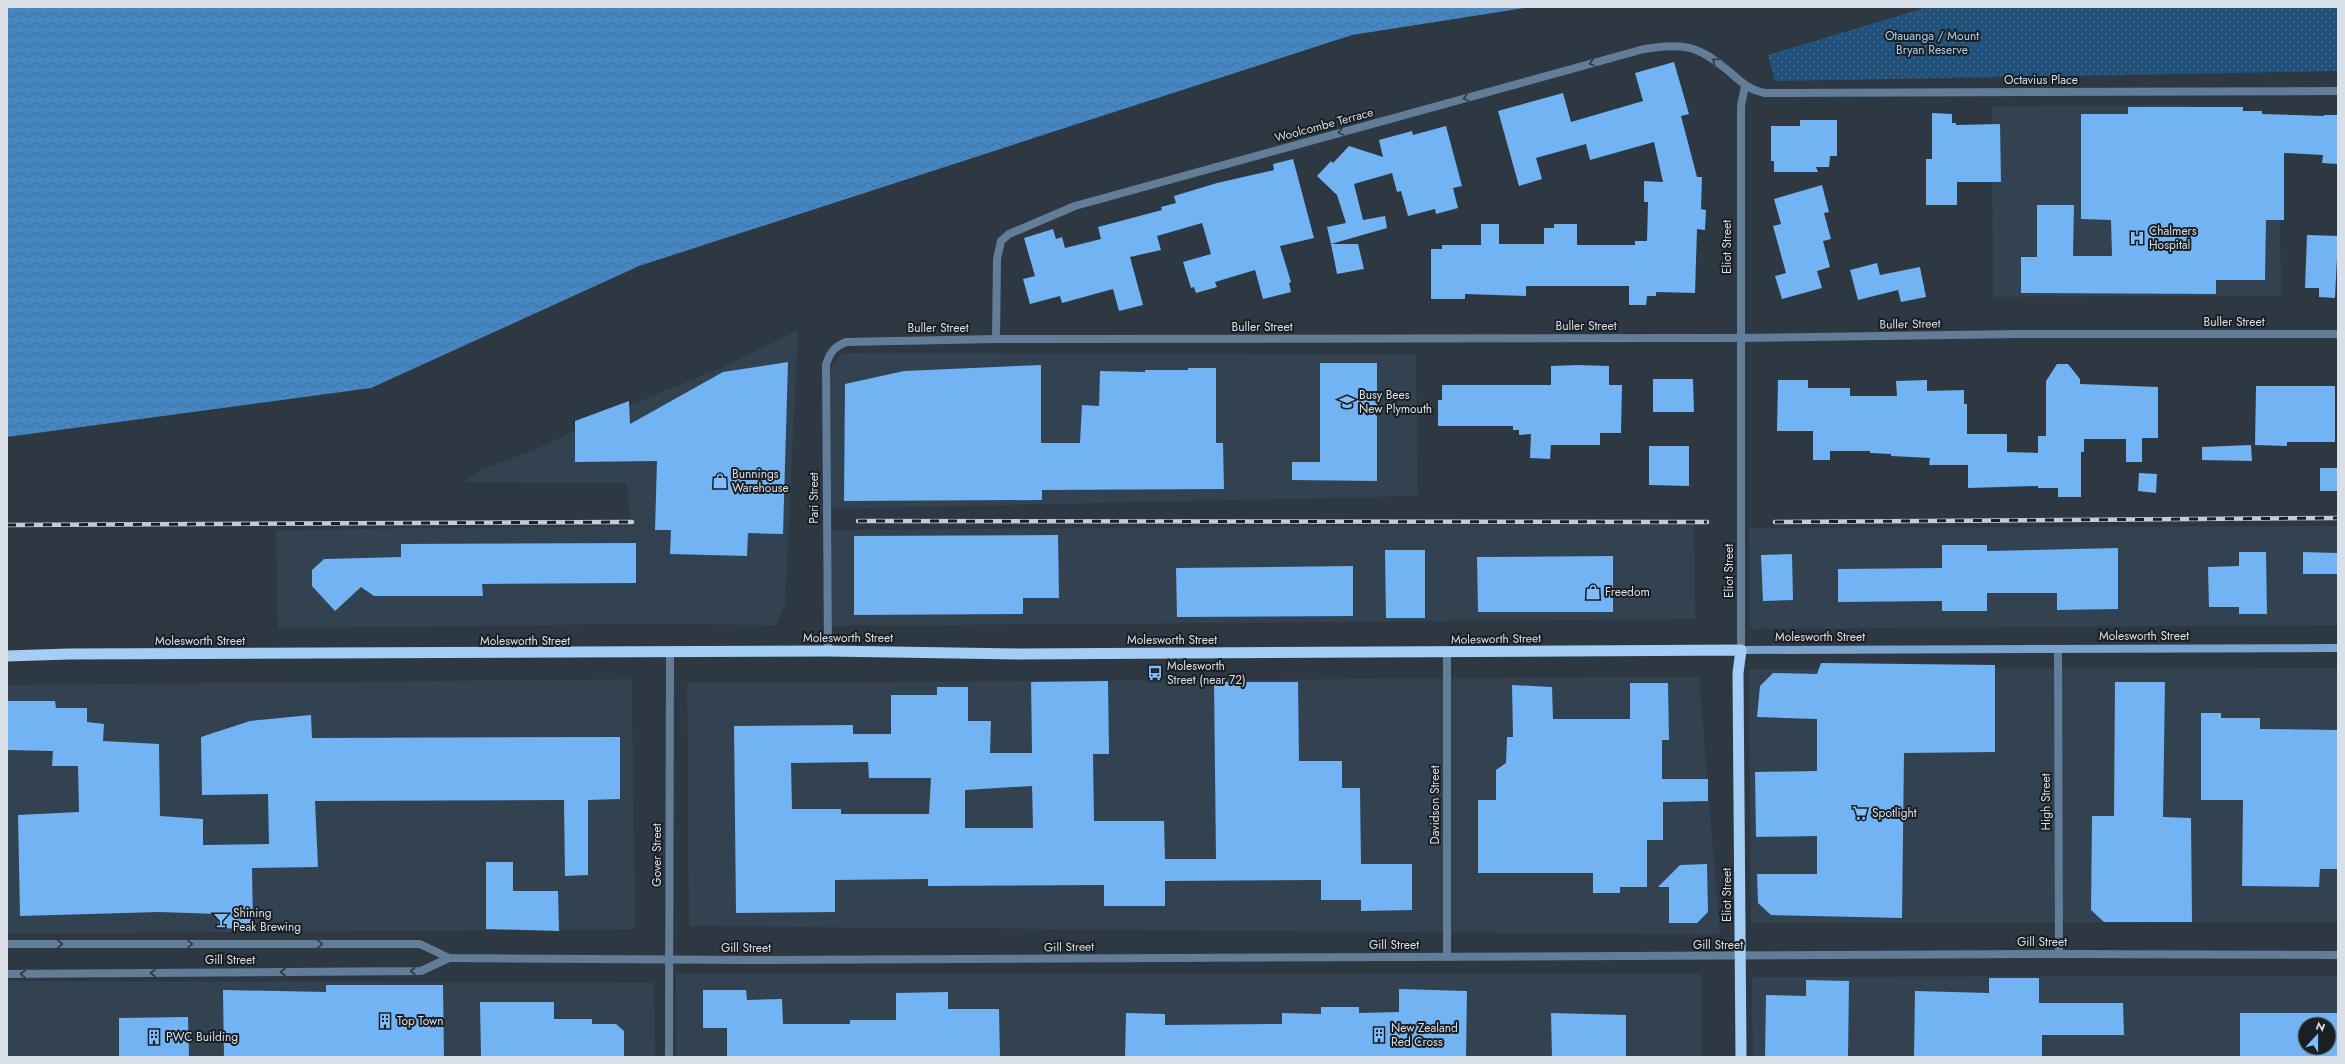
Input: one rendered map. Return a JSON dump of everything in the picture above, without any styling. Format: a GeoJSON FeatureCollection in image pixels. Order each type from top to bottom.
{"type":"FeatureCollection","features":[{"type":"Feature","properties":{"kind":"highway","name":"Molesworth Street"},"geometry":{"type":"LineString","coordinates":[[7,656],[828,651],[1019,654],[1741,650]]}},
{"type":"Feature","properties":{"kind":"highway","name":"Eliot Street"},"geometry":{"type":"LineString","coordinates":[[1741,650],[1738,673],[1741,1057]]}},
{"type":"Feature","properties":{"kind":"main road","name":"Molesworth Street"},"geometry":{"type":"LineString","coordinates":[[1741,650],[2338,648]]}},
{"type":"Feature","properties":{"kind":"street","name":"Woolcombe Terrace"},"geometry":{"type":"LineString","coordinates":[[996,339],[997,259],[1001,241],[1009,234],[1075,206],[1644,49],[1674,44],[1695,49],[1714,60],[1746,86]]}},
{"type":"Feature","properties":{"kind":"street","name":"Octavius Place"},"geometry":{"type":"LineString","coordinates":[[1746,86],[1765,93],[2338,91]]}},
{"type":"Feature","properties":{"kind":"street","name":"Eliot Street"},"geometry":{"type":"LineString","coordinates":[[1741,650],[1741,106],[1746,86]]}},
{"type":"Feature","properties":{"kind":"street","name":"Buller Street"},"geometry":{"type":"LineString","coordinates":[[835,347],[846,342],[867,340],[1740,338],[2018,334],[2338,334]]}},
{"type":"Feature","properties":{"kind":"street","name":"Pari Street"},"geometry":{"type":"LineString","coordinates":[[828,651],[826,365],[830,354],[835,347]]}},
{"type":"Feature","properties":{"kind":"street","name":"High Street"},"geometry":{"type":"LineString","coordinates":[[2058,649],[2059,954]]}},
{"type":"Feature","properties":{"kind":"street","name":"Davidson Street"},"geometry":{"type":"LineString","coordinates":[[1447,652],[1447,957]]}},
{"type":"Feature","properties":{"kind":"street","name":"Gover Street"},"geometry":{"type":"LineString","coordinates":[[669,1057],[670,653]]}},
{"type":"Feature","properties":{"kind":"street","name":"Gill Street"},"geometry":{"type":"LineString","coordinates":[[7,944],[420,944],[449,958]]}},
{"type":"Feature","properties":{"kind":"street","name":"Gill Street"},"geometry":{"type":"LineString","coordinates":[[7,974],[421,971],[449,958],[1740,957],[2059,954],[2338,955]]}},
{"type":"Feature","properties":{"kind":"shaded area","name":"Chalmers Hospital"},"geometry":{"type":"Polygon","coordinates":[[[2190,105],[2191,180],[2280,180],[2281,296],[1993,297],[1992,106],[2190,105]]]}},
{"type":"Feature","properties":{"kind":"shaded area"},"geometry":{"type":"Polygon","coordinates":[[[798,330],[785,605],[776,625],[634,624],[278,628],[276,530],[632,526],[626,483],[465,482],[480,470],[532,451],[626,407],[720,368],[798,330]]]}},
{"type":"Feature","properties":{"kind":"shaded area"},"geometry":{"type":"Polygon","coordinates":[[[842,353],[1416,354],[1418,496],[826,509],[829,377],[831,368],[842,353]]]}},
{"type":"Feature","properties":{"kind":"shaded area"},"geometry":{"type":"Polygon","coordinates":[[[1694,523],[1695,619],[832,626],[831,530],[1694,523]]]}},
{"type":"Feature","properties":{"kind":"shaded area"},"geometry":{"type":"Polygon","coordinates":[[[2338,526],[2338,625],[1750,629],[1749,528],[2338,526]]]}},
{"type":"Feature","properties":{"kind":"shaded area"},"geometry":{"type":"Polygon","coordinates":[[[2338,668],[2338,922],[1751,923],[1749,669],[2338,668]]]}},
{"type":"Feature","properties":{"kind":"shaded area"},"geometry":{"type":"Polygon","coordinates":[[[1699,677],[1720,935],[689,926],[687,683],[1699,677]]]}},
{"type":"Feature","properties":{"kind":"shaded area"},"geometry":{"type":"Polygon","coordinates":[[[632,679],[635,929],[7,934],[7,685],[632,679]]]}},
{"type":"Feature","properties":{"kind":"shaded area"},"geometry":{"type":"Polygon","coordinates":[[[676,974],[1701,974],[1701,1057],[676,1057],[676,974]]]}},
{"type":"Feature","properties":{"kind":"shaded area"},"geometry":{"type":"Polygon","coordinates":[[[2338,976],[2338,1057],[1753,1057],[1752,977],[2338,976]]]}},
{"type":"Feature","properties":{"kind":"shaded area"},"geometry":{"type":"Polygon","coordinates":[[[7,981],[654,983],[655,1057],[7,1057],[7,981]]]}},
{"type":"Feature","properties":{"kind":"green space","name":"Otauanga / Mount Bryan Reserve"},"geometry":{"type":"Polygon","coordinates":[[[1928,7],[2338,7],[2338,71],[1775,81],[1768,55],[1928,7]]]}},
{"type":"Feature","properties":{"kind":"water"},"geometry":{"type":"Polygon","coordinates":[[[7,7],[1530,7],[1352,35],[639,266],[371,388],[7,437],[7,7]]]}},
{"type":"Feature","properties":{"kind":"building"},"geometry":{"type":"Polygon","coordinates":[[[1674,62],[1689,114],[1681,116],[1697,177],[1702,177],[1701,209],[1706,210],[1705,230],[1697,229],[1695,293],[1656,292],[1656,296],[1647,296],[1646,305],[1629,305],[1629,286],[1526,286],[1526,296],[1465,294],[1465,299],[1431,299],[1431,249],[1442,249],[1442,245],[1481,245],[1481,224],[1499,224],[1499,244],[1544,244],[1544,228],[1554,228],[1554,224],[1577,224],[1577,245],[1635,245],[1635,241],[1647,241],[1648,202],[1644,202],[1644,181],[1663,182],[1654,142],[1590,160],[1586,144],[1536,158],[1542,179],[1519,186],[1498,111],[1563,93],[1571,122],[1643,101],[1635,73],[1674,62]]]}},
{"type":"Feature","properties":{"kind":"building","name":"Chalmers Hospital"},"geometry":{"type":"Polygon","coordinates":[[[2128,107],[2243,107],[2243,111],[2262,111],[2262,114],[2338,115],[2338,164],[2322,163],[2323,155],[2284,153],[2284,220],[2266,220],[2265,280],[2216,280],[2216,294],[2021,293],[2021,257],[2037,257],[2037,205],[2074,205],[2073,256],[2112,256],[2111,220],[2081,219],[2081,114],[2128,114],[2128,107]]]}},
{"type":"Feature","properties":{"kind":"building"},"geometry":{"type":"Polygon","coordinates":[[[1932,113],[1952,114],[1952,123],[1956,123],[1956,125],[2000,124],[2001,182],[1957,182],[1957,205],[1926,205],[1926,159],[1932,159],[1932,113]]]}},
{"type":"Feature","properties":{"kind":"building"},"geometry":{"type":"Polygon","coordinates":[[[1800,120],[1837,120],[1837,156],[1830,156],[1829,167],[1816,167],[1818,172],[1774,172],[1774,161],[1771,161],[1771,126],[1800,126],[1800,120]]]}},
{"type":"Feature","properties":{"kind":"building"},"geometry":{"type":"Polygon","coordinates":[[[1446,126],[1462,186],[1453,188],[1458,208],[1436,214],[1435,209],[1408,216],[1401,191],[1397,192],[1392,173],[1354,184],[1363,220],[1385,216],[1387,228],[1331,244],[1327,227],[1346,223],[1337,195],[1317,176],[1331,161],[1333,163],[1349,146],[1383,157],[1379,140],[1412,131],[1413,135],[1446,126]]]}},
{"type":"Feature","properties":{"kind":"building"},"geometry":{"type":"Polygon","coordinates":[[[1293,159],[1314,238],[1280,246],[1291,282],[1289,283],[1291,292],[1263,299],[1255,270],[1215,282],[1217,287],[1196,293],[1194,287],[1191,288],[1183,262],[1211,254],[1202,223],[1157,236],[1161,250],[1130,257],[1143,305],[1119,311],[1113,289],[1062,303],[1060,296],[1030,304],[1023,279],[1035,276],[1024,238],[1053,229],[1056,239],[1062,237],[1065,248],[1101,239],[1098,227],[1162,210],[1161,207],[1176,203],[1174,196],[1217,183],[1274,170],[1273,164],[1293,159]]]}},
{"type":"Feature","properties":{"kind":"building"},"geometry":{"type":"Polygon","coordinates":[[[1822,185],[1829,212],[1824,213],[1831,239],[1823,241],[1830,267],[1817,271],[1822,288],[1782,299],[1775,276],[1786,273],[1773,226],[1781,224],[1774,199],[1822,185]]]}},
{"type":"Feature","properties":{"kind":"building"},"geometry":{"type":"Polygon","coordinates":[[[2307,235],[2338,236],[2335,298],[2319,297],[2319,288],[2305,288],[2307,235]]]}},
{"type":"Feature","properties":{"kind":"building"},"geometry":{"type":"Polygon","coordinates":[[[1331,244],[1358,244],[1364,269],[1337,274],[1331,244]]]}},
{"type":"Feature","properties":{"kind":"building"},"geometry":{"type":"Polygon","coordinates":[[[1877,263],[1880,275],[1920,267],[1926,297],[1901,302],[1898,290],[1858,300],[1850,270],[1877,263]]]}},
{"type":"Feature","properties":{"kind":"building","name":"Bunnings Warehouse"},"geometry":{"type":"Polygon","coordinates":[[[788,362],[783,534],[748,533],[747,556],[670,554],[671,530],[655,530],[657,461],[575,462],[575,421],[629,401],[630,424],[723,372],[788,362]]]}},
{"type":"Feature","properties":{"kind":"building"},"geometry":{"type":"Polygon","coordinates":[[[1320,363],[1377,363],[1377,481],[1292,480],[1292,462],[1320,462],[1320,363]]]}},
{"type":"Feature","properties":{"kind":"building"},"geometry":{"type":"Polygon","coordinates":[[[2057,364],[2068,364],[2080,379],[2080,384],[2158,387],[2158,438],[2142,438],[2142,462],[2126,462],[2126,439],[2084,439],[2084,452],[2081,452],[2081,497],[2058,497],[2058,488],[2038,488],[2038,486],[1968,488],[1968,465],[1929,465],[1930,458],[1891,456],[1891,454],[1870,453],[1870,451],[1830,451],[1830,460],[1813,460],[1813,431],[1777,431],[1778,380],[1808,380],[1808,388],[1850,388],[1850,396],[1897,396],[1896,381],[1927,380],[1927,391],[1964,390],[1964,404],[1967,404],[1967,434],[2007,434],[2007,452],[2038,453],[2038,436],[2046,436],[2046,381],[2057,364]]]}},
{"type":"Feature","properties":{"kind":"building"},"geometry":{"type":"Polygon","coordinates":[[[1041,365],[1041,443],[1080,443],[1082,405],[1099,406],[1100,371],[1145,372],[1145,370],[1188,370],[1188,368],[1216,368],[1216,443],[1223,443],[1224,489],[1042,490],[1042,500],[844,501],[845,384],[904,371],[1041,365]]]}},
{"type":"Feature","properties":{"kind":"building"},"geometry":{"type":"Polygon","coordinates":[[[1551,366],[1609,366],[1609,385],[1622,385],[1621,433],[1600,433],[1600,445],[1551,445],[1550,459],[1530,458],[1531,434],[1519,435],[1519,430],[1513,430],[1513,426],[1438,426],[1438,400],[1442,400],[1442,385],[1551,385],[1551,366]]]}},
{"type":"Feature","properties":{"kind":"building"},"geometry":{"type":"Polygon","coordinates":[[[1653,379],[1693,379],[1694,412],[1653,412],[1653,379]]]}},
{"type":"Feature","properties":{"kind":"building"},"geometry":{"type":"Polygon","coordinates":[[[2256,386],[2335,386],[2335,442],[2287,442],[2287,446],[2255,445],[2256,386]]]}},
{"type":"Feature","properties":{"kind":"building"},"geometry":{"type":"Polygon","coordinates":[[[2251,445],[2252,461],[2202,460],[2202,447],[2251,445]]]}},
{"type":"Feature","properties":{"kind":"building"},"geometry":{"type":"Polygon","coordinates":[[[1649,446],[1689,446],[1689,486],[1649,485],[1649,446]]]}},
{"type":"Feature","properties":{"kind":"building"},"geometry":{"type":"Polygon","coordinates":[[[2320,468],[2338,468],[2338,491],[2320,491],[2320,468]]]}},
{"type":"Feature","properties":{"kind":"building"},"geometry":{"type":"Polygon","coordinates":[[[2139,473],[2157,474],[2156,493],[2138,491],[2139,473]]]}},
{"type":"Feature","properties":{"kind":"building"},"geometry":{"type":"Polygon","coordinates":[[[1058,535],[1059,598],[1023,598],[1023,614],[854,615],[854,536],[1058,535]]]}},
{"type":"Feature","properties":{"kind":"building"},"geometry":{"type":"Polygon","coordinates":[[[636,543],[636,583],[482,584],[483,596],[374,596],[361,587],[335,611],[312,586],[312,570],[324,559],[401,557],[401,544],[636,543]]]}},
{"type":"Feature","properties":{"kind":"building"},"geometry":{"type":"Polygon","coordinates":[[[1942,545],[1987,545],[1987,551],[2118,548],[2118,609],[2057,610],[2057,593],[1987,593],[1987,611],[1942,611],[1942,601],[1838,602],[1838,569],[1942,568],[1942,545]]]}},
{"type":"Feature","properties":{"kind":"building"},"geometry":{"type":"Polygon","coordinates":[[[1385,550],[1425,550],[1425,618],[1386,618],[1385,550]]]}},
{"type":"Feature","properties":{"kind":"building"},"geometry":{"type":"Polygon","coordinates":[[[2239,552],[2266,552],[2267,614],[2239,614],[2239,607],[2209,607],[2208,567],[2239,566],[2239,552]]]}},
{"type":"Feature","properties":{"kind":"building"},"geometry":{"type":"Polygon","coordinates":[[[2303,552],[2338,553],[2338,574],[2303,574],[2303,552]]]}},
{"type":"Feature","properties":{"kind":"building"},"geometry":{"type":"Polygon","coordinates":[[[1792,554],[1793,600],[1763,601],[1761,555],[1792,554]]]}},
{"type":"Feature","properties":{"kind":"building"},"geometry":{"type":"Polygon","coordinates":[[[1613,556],[1613,612],[1478,612],[1477,557],[1613,556]]]}},
{"type":"Feature","properties":{"kind":"building"},"geometry":{"type":"Polygon","coordinates":[[[1353,566],[1353,616],[1177,617],[1176,568],[1353,566]]]}},
{"type":"Feature","properties":{"kind":"building","name":"Spotlight"},"geometry":{"type":"Polygon","coordinates":[[[1821,663],[1995,665],[1995,752],[1904,753],[1902,918],[1771,915],[1758,903],[1757,874],[1817,874],[1817,836],[1756,837],[1755,772],[1817,771],[1817,719],[1757,717],[1760,686],[1773,673],[1817,674],[1821,663]]]}},
{"type":"Feature","properties":{"kind":"building"},"geometry":{"type":"Polygon","coordinates":[[[1108,681],[1109,754],[1093,754],[1094,821],[1164,821],[1165,859],[1216,859],[1214,682],[1298,682],[1299,761],[1342,761],[1342,788],[1360,788],[1361,864],[1412,864],[1412,910],[1361,911],[1361,900],[1321,900],[1321,880],[1165,881],[1165,906],[1104,906],[1104,885],[928,886],[928,879],[835,880],[835,912],[736,913],[734,726],[853,725],[853,734],[891,734],[891,695],[937,695],[937,687],[968,687],[968,721],[991,721],[990,753],[1032,753],[1031,682],[1108,681]],[[868,762],[791,763],[792,809],[841,809],[841,814],[929,814],[931,778],[869,778],[868,762]],[[1032,786],[965,790],[965,828],[1033,828],[1032,786]]]}},
{"type":"Feature","properties":{"kind":"building"},"geometry":{"type":"Polygon","coordinates":[[[2115,682],[2165,682],[2163,817],[2191,818],[2192,922],[2104,922],[2091,910],[2092,816],[2114,816],[2115,682]]]}},
{"type":"Feature","properties":{"kind":"building"},"geometry":{"type":"Polygon","coordinates":[[[1630,683],[1668,683],[1669,740],[1662,740],[1662,779],[1708,779],[1708,801],[1663,802],[1663,840],[1647,840],[1647,887],[1620,887],[1620,893],[1593,893],[1593,873],[1478,873],[1478,800],[1496,800],[1496,770],[1506,763],[1507,737],[1513,737],[1512,685],[1552,687],[1553,719],[1630,719],[1630,683]]]}},
{"type":"Feature","properties":{"kind":"building"},"geometry":{"type":"Polygon","coordinates":[[[7,701],[55,701],[56,708],[87,708],[87,722],[104,724],[103,741],[159,744],[160,816],[203,819],[203,845],[269,844],[268,794],[202,795],[201,737],[250,721],[311,715],[312,738],[620,737],[620,799],[588,800],[588,875],[565,876],[564,800],[315,801],[318,867],[252,868],[253,929],[218,928],[218,914],[159,912],[20,916],[18,815],[79,812],[78,766],[52,766],[53,751],[7,750],[7,701]]]}},
{"type":"Feature","properties":{"kind":"building"},"geometry":{"type":"Polygon","coordinates":[[[2201,713],[2221,713],[2221,718],[2260,718],[2260,729],[2338,730],[2338,869],[2320,869],[2319,887],[2242,886],[2243,800],[2201,800],[2201,713]]]}},
{"type":"Feature","properties":{"kind":"building"},"geometry":{"type":"Polygon","coordinates":[[[486,862],[513,862],[513,891],[558,891],[559,931],[486,929],[486,862]]]}},
{"type":"Feature","properties":{"kind":"building"},"geometry":{"type":"Polygon","coordinates":[[[1707,864],[1708,912],[1697,923],[1669,923],[1669,887],[1658,887],[1680,865],[1707,864]]]}},
{"type":"Feature","properties":{"kind":"building"},"geometry":{"type":"Polygon","coordinates":[[[1989,978],[2039,978],[2039,1003],[2123,1003],[2124,1035],[2042,1035],[2042,1057],[1914,1057],[1915,991],[1989,993],[1989,978]]]}},
{"type":"Feature","properties":{"kind":"building"},"geometry":{"type":"Polygon","coordinates":[[[1806,980],[1849,981],[1848,1057],[1765,1057],[1766,995],[1806,996],[1806,980]]]}},
{"type":"Feature","properties":{"kind":"building"},"geometry":{"type":"Polygon","coordinates":[[[326,985],[443,985],[444,1057],[224,1057],[223,990],[326,992],[326,985]]]}},
{"type":"Feature","properties":{"kind":"building"},"geometry":{"type":"Polygon","coordinates":[[[1399,989],[1467,991],[1466,1057],[1125,1057],[1126,1013],[1165,1014],[1165,1025],[1282,1024],[1282,1013],[1321,1014],[1321,1007],[1359,1007],[1359,1013],[1399,1012],[1399,989]]]}},
{"type":"Feature","properties":{"kind":"building"},"geometry":{"type":"Polygon","coordinates":[[[703,990],[746,990],[747,1000],[782,999],[783,1024],[850,1024],[850,1020],[896,1020],[896,993],[948,992],[948,1009],[999,1009],[1000,1057],[727,1057],[727,1028],[703,1028],[703,990]]]}},
{"type":"Feature","properties":{"kind":"building"},"geometry":{"type":"Polygon","coordinates":[[[480,1002],[554,1002],[554,1019],[592,1019],[592,1024],[616,1024],[624,1031],[624,1057],[481,1057],[480,1002]]]}},
{"type":"Feature","properties":{"kind":"building"},"geometry":{"type":"Polygon","coordinates":[[[1551,1013],[1626,1015],[1626,1057],[1552,1057],[1551,1013]]]}},
{"type":"Feature","properties":{"kind":"building"},"geometry":{"type":"Polygon","coordinates":[[[2240,1013],[2338,1013],[2338,1057],[2240,1057],[2240,1013]]]}},
{"type":"Feature","properties":{"kind":"building","name":"PWC Building"},"geometry":{"type":"Polygon","coordinates":[[[188,1017],[189,1057],[119,1057],[119,1018],[188,1017]]]}},
{"type":"Feature","properties":{"kind":"railway"},"geometry":{"type":"LineString","coordinates":[[1775,522],[2338,518]]}},
{"type":"Feature","properties":{"kind":"railway"},"geometry":{"type":"LineString","coordinates":[[858,521],[1707,522]]}},
{"type":"Feature","properties":{"kind":"railway"},"geometry":{"type":"LineString","coordinates":[[7,525],[632,522]]}},
{"type":"Feature","properties":{"kind":"place","name":"Chalmers Hospital"},"geometry":{"type":"Point","coordinates":[2137,238]}},
{"type":"Feature","properties":{"kind":"place","name":"Busy Bees New Plymouth"},"geometry":{"type":"Point","coordinates":[1347,402]}},
{"type":"Feature","properties":{"kind":"place","name":"Bunnings Warehouse"},"geometry":{"type":"Point","coordinates":[720,481]}},
{"type":"Feature","properties":{"kind":"place","name":"Freedom"},"geometry":{"type":"Point","coordinates":[1593,592]}},
{"type":"Feature","properties":{"kind":"place","name":"Molesworth Street (near 72)"},"geometry":{"type":"Point","coordinates":[1155,673]}},
{"type":"Feature","properties":{"kind":"place","name":"Spotlight"},"geometry":{"type":"Point","coordinates":[1860,813]}},
{"type":"Feature","properties":{"kind":"place","name":"Shining Peak Brewing"},"geometry":{"type":"Point","coordinates":[221,920]}},
{"type":"Feature","properties":{"kind":"place","name":"Top Town"},"geometry":{"type":"Point","coordinates":[385,1021]}},
{"type":"Feature","properties":{"kind":"place","name":"New Zealand Red Cross"},"geometry":{"type":"Point","coordinates":[1379,1035]}},
{"type":"Feature","properties":{"kind":"place","name":"PWC Building"},"geometry":{"type":"Point","coordinates":[154,1037]}}]}
